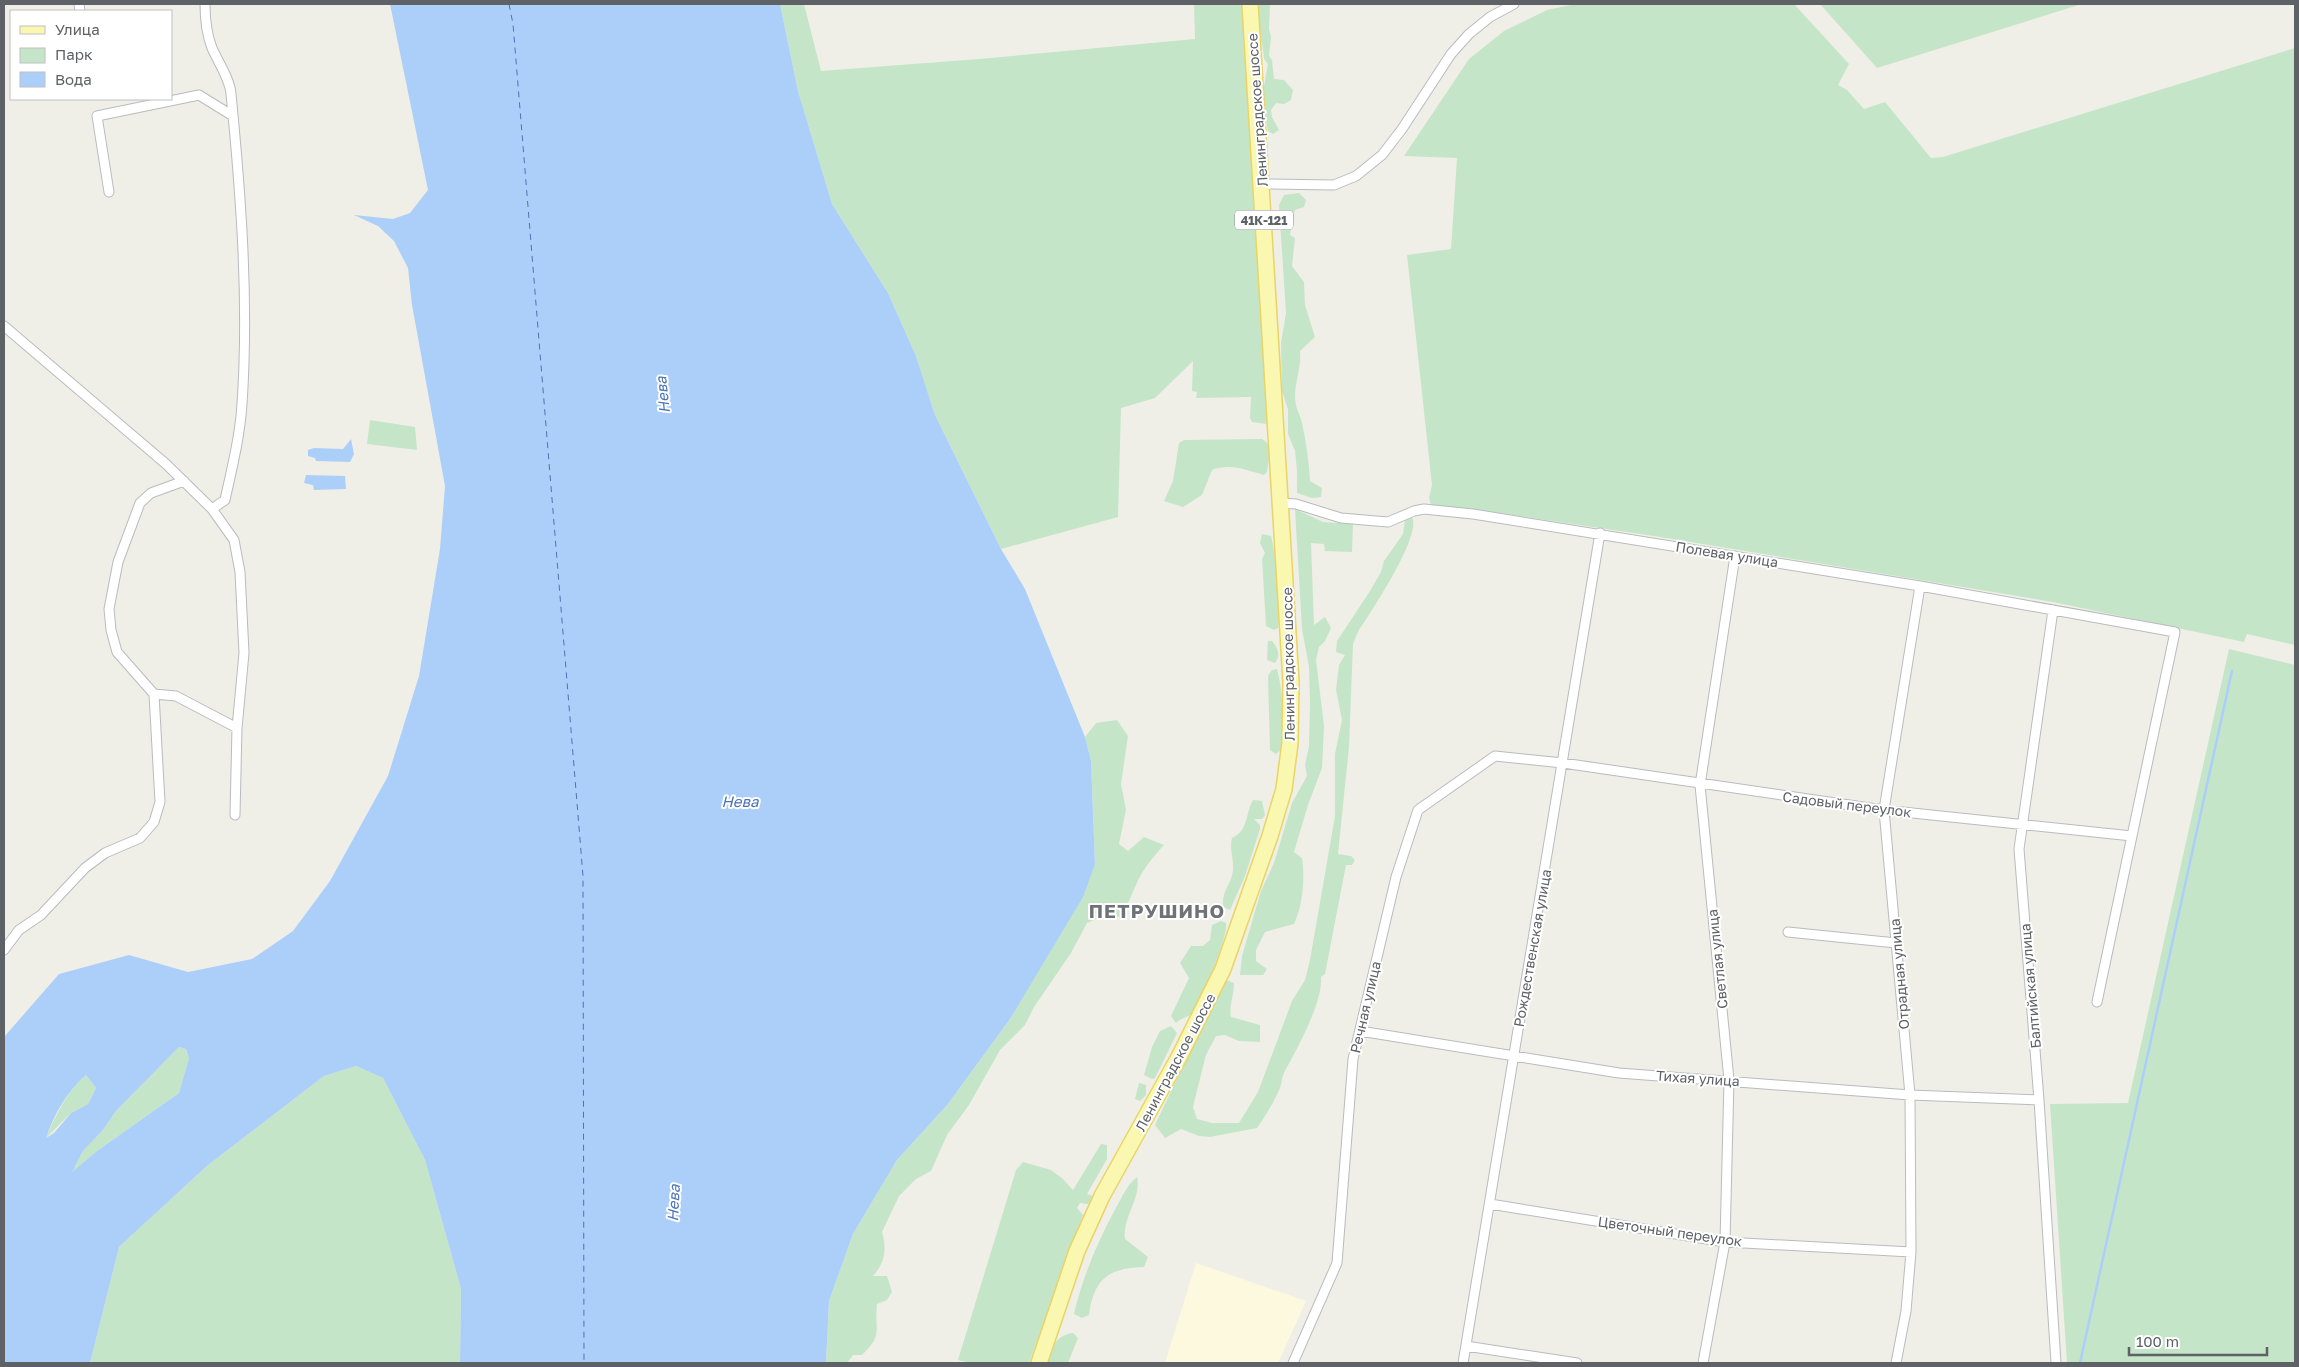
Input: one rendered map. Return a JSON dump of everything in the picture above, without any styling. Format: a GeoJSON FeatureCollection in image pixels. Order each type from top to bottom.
{"type":"FeatureCollection","features":[{"type":"Feature","properties":{"kind":"main road","name":"Ленинградское шоссе"},"geometry":{"type":"LineString","coordinates":[[1039,1363],[1078,1251],[1096,1209],[1204,1010],[1223,969],[1279,806],[1286,776],[1291,721],[1282,503],[1250,4]]}},
{"type":"Feature","properties":{"kind":"street"},"geometry":{"type":"LineString","coordinates":[[205,4],[205,17],[211,46],[231,90],[238,171],[244,314],[242,404],[238,441],[225,500],[212,509]]}},
{"type":"Feature","properties":{"kind":"street"},"geometry":{"type":"LineString","coordinates":[[1262,184],[1334,185],[1356,176],[1382,155],[1402,130],[1452,54],[1469,34],[1490,17],[1514,4]]}},
{"type":"Feature","properties":{"kind":"street"},"geometry":{"type":"LineString","coordinates":[[110,192],[97,116],[199,95],[233,116]]}},
{"type":"Feature","properties":{"kind":"street"},"geometry":{"type":"LineString","coordinates":[[4,326],[184,480],[212,509],[234,540],[240,572],[244,653],[237,728],[236,815]]}},
{"type":"Feature","properties":{"kind":"street"},"geometry":{"type":"LineString","coordinates":[[4,950],[19,930],[41,915],[85,868],[105,853],[140,838],[154,822],[160,802],[154,694],[117,652],[111,630],[109,609],[118,562],[140,503],[151,493],[184,480]]}},
{"type":"Feature","properties":{"kind":"street","name":"Полевая улица"},"geometry":{"type":"LineString","coordinates":[[1282,503],[1296,504],[1341,518],[1388,522],[1414,511],[1424,509],[1600,533],[1920,586],[2175,632],[2132,836]]}},
{"type":"Feature","properties":{"kind":"street","name":"Рождественская улица"},"geometry":{"type":"LineString","coordinates":[[1463,1363],[1600,533]]}},
{"type":"Feature","properties":{"kind":"street","name":"Светлая улица"},"geometry":{"type":"LineString","coordinates":[[1703,1363],[1725,1242],[1728,1080],[1700,785],[1735,556]]}},
{"type":"Feature","properties":{"kind":"street","name":"Отрадная улица"},"geometry":{"type":"LineString","coordinates":[[1896,1363],[1906,1311],[1911,1252],[1910,1095],[1884,810],[1920,586]]}},
{"type":"Feature","properties":{"kind":"street","name":"Балтийская улица"},"geometry":{"type":"LineString","coordinates":[[2053,610],[2019,849],[2039,1100],[2056,1363]]}},
{"type":"Feature","properties":{"kind":"street"},"geometry":{"type":"LineString","coordinates":[[154,694],[176,696],[237,728]]}},
{"type":"Feature","properties":{"kind":"street","name":"Речная улица"},"geometry":{"type":"LineString","coordinates":[[1294,1363],[1336,1263],[1353,1059],[1396,877],[1418,810],[1495,756],[1563,763]]}},
{"type":"Feature","properties":{"kind":"street","name":"Садовый переулок"},"geometry":{"type":"LineString","coordinates":[[1563,763],[1700,785],[1884,810],[2132,836]]}},
{"type":"Feature","properties":{"kind":"street"},"geometry":{"type":"LineString","coordinates":[[2097,1002],[2132,836]]}},
{"type":"Feature","properties":{"kind":"street"},"geometry":{"type":"LineString","coordinates":[[1788,932],[1896,943]]}},
{"type":"Feature","properties":{"kind":"street","name":"Тихая улица"},"geometry":{"type":"LineString","coordinates":[[1360,1031],[1618,1073],[1910,1095],[2039,1100]]}},
{"type":"Feature","properties":{"kind":"street","name":"Цветочный переулок"},"geometry":{"type":"LineString","coordinates":[[1490,1204],[1725,1242],[1911,1252]]}},
{"type":"Feature","properties":{"kind":"street"},"geometry":{"type":"LineString","coordinates":[[1466,1346],[1577,1363]]}},
{"type":"Feature","properties":{"kind":"shaded area"},"geometry":{"type":"Polygon","coordinates":[[[1196,1263],[1306,1301],[1278,1363],[1165,1363],[1196,1263]]]}},
{"type":"Feature","properties":{"kind":"green space"},"geometry":{"type":"Polygon","coordinates":[[[780,4],[804,4],[821,71],[979,59],[1195,39],[1194,4],[1242,4],[1269,397],[1265,397],[1267,424],[1252,422],[1250,418],[1251,397],[1196,398],[1197,392],[1192,391],[1193,361],[1155,398],[1121,408],[1118,517],[1001,549],[935,415],[916,356],[888,293],[832,204],[798,91],[780,4]]]}},
{"type":"Feature","properties":{"kind":"green space"},"geometry":{"type":"Polygon","coordinates":[[[1259,4],[1270,5],[1269,29],[1271,37],[1269,56],[1272,60],[1274,79],[1284,80],[1293,90],[1291,100],[1284,104],[1276,103],[1271,110],[1272,117],[1279,130],[1273,134],[1268,131],[1262,97],[1268,64],[1264,59],[1259,24],[1259,4]]]}},
{"type":"Feature","properties":{"kind":"green space"},"geometry":{"type":"Polygon","coordinates":[[[1576,4],[1794,4],[1849,64],[1838,85],[1847,90],[1864,109],[1885,102],[1931,158],[1943,157],[2295,48],[2295,645],[2247,634],[2244,642],[2053,602],[1660,537],[1473,509],[1431,505],[1429,498],[1432,485],[1407,255],[1451,249],[1457,158],[1404,156],[1469,59],[1504,31],[1547,10],[1576,4]]]}},
{"type":"Feature","properties":{"kind":"green space"},"geometry":{"type":"Polygon","coordinates":[[[1820,4],[2082,4],[1877,68],[1820,4]]]}},
{"type":"Feature","properties":{"kind":"green space"},"geometry":{"type":"Polygon","coordinates":[[[1299,193],[1306,200],[1304,207],[1295,210],[1290,235],[1295,238],[1292,266],[1304,282],[1305,305],[1315,337],[1300,351],[1295,399],[1305,437],[1310,481],[1322,488],[1321,497],[1312,498],[1297,493],[1295,451],[1288,434],[1288,409],[1282,391],[1281,343],[1286,313],[1279,205],[1284,195],[1299,193]]]}},
{"type":"Feature","properties":{"kind":"green space"},"geometry":{"type":"Polygon","coordinates":[[[370,420],[415,427],[417,450],[367,444],[370,420]]]}},
{"type":"Feature","properties":{"kind":"green space"},"geometry":{"type":"Polygon","coordinates":[[[1262,439],[1266,442],[1269,449],[1267,472],[1264,475],[1232,467],[1219,468],[1212,470],[1202,495],[1183,507],[1164,501],[1173,481],[1179,443],[1184,440],[1262,439]]]}},
{"type":"Feature","properties":{"kind":"green space"},"geometry":{"type":"Polygon","coordinates":[[[1295,509],[1323,522],[1353,524],[1352,552],[1325,551],[1324,544],[1311,543],[1314,625],[1325,617],[1331,628],[1325,641],[1319,647],[1316,660],[1324,726],[1322,768],[1308,805],[1294,852],[1302,858],[1303,882],[1301,900],[1294,924],[1265,932],[1256,950],[1256,961],[1267,969],[1263,975],[1240,975],[1242,956],[1261,891],[1274,863],[1292,803],[1307,776],[1305,765],[1309,746],[1309,667],[1302,629],[1295,509]]]}},
{"type":"Feature","properties":{"kind":"green space"},"geometry":{"type":"Polygon","coordinates":[[[1409,514],[1413,522],[1405,552],[1384,591],[1358,632],[1353,644],[1349,747],[1338,854],[1351,856],[1355,860],[1352,865],[1346,865],[1325,974],[1321,977],[1321,987],[1314,1011],[1285,1071],[1278,1093],[1257,1128],[1210,1137],[1199,1136],[1181,1129],[1165,1138],[1155,1125],[1224,979],[1234,983],[1231,1017],[1260,1025],[1260,1042],[1239,1041],[1225,1035],[1216,1036],[1206,1055],[1193,1107],[1197,1119],[1212,1123],[1239,1123],[1258,1092],[1292,1001],[1305,980],[1335,816],[1335,754],[1342,720],[1336,690],[1339,665],[1345,655],[1336,652],[1337,641],[1370,591],[1381,572],[1384,561],[1403,534],[1405,520],[1409,514]]]}},
{"type":"Feature","properties":{"kind":"green space"},"geometry":{"type":"Polygon","coordinates":[[[1262,534],[1271,536],[1275,556],[1279,619],[1278,628],[1274,630],[1266,626],[1262,559],[1265,553],[1260,543],[1262,534]]]}},
{"type":"Feature","properties":{"kind":"green space"},"geometry":{"type":"Polygon","coordinates":[[[1268,641],[1272,641],[1277,649],[1278,658],[1275,663],[1267,660],[1268,641]]]}},
{"type":"Feature","properties":{"kind":"green space"},"geometry":{"type":"Polygon","coordinates":[[[2229,649],[2295,665],[2295,1363],[2067,1363],[2050,1104],[2128,1103],[2229,649]]]}},
{"type":"Feature","properties":{"kind":"green space"},"geometry":{"type":"Polygon","coordinates":[[[1277,669],[1282,698],[1283,729],[1282,749],[1276,754],[1270,750],[1268,676],[1272,670],[1277,669]]]}},
{"type":"Feature","properties":{"kind":"green space"},"geometry":{"type":"Polygon","coordinates":[[[1117,720],[1128,736],[1121,784],[1126,810],[1119,844],[1128,851],[1144,837],[1164,845],[1138,879],[1127,906],[1119,917],[1103,916],[1087,923],[1071,953],[1034,1007],[1025,1025],[1000,1050],[969,1105],[947,1135],[931,1171],[916,1179],[899,1196],[882,1232],[884,1256],[873,1276],[887,1276],[892,1292],[887,1300],[877,1304],[876,1337],[862,1355],[853,1355],[847,1363],[826,1363],[829,1301],[853,1234],[897,1160],[948,1104],[1010,1019],[1095,864],[1091,761],[1085,737],[1096,723],[1117,720]]]}},
{"type":"Feature","properties":{"kind":"green space"},"geometry":{"type":"Polygon","coordinates":[[[1253,800],[1262,801],[1265,815],[1262,819],[1254,819],[1260,825],[1260,829],[1245,876],[1230,910],[1223,907],[1223,901],[1233,870],[1232,838],[1244,826],[1253,800]]]}},
{"type":"Feature","properties":{"kind":"green space"},"geometry":{"type":"Polygon","coordinates":[[[1221,921],[1226,923],[1226,930],[1208,983],[1192,1013],[1176,1023],[1171,1016],[1189,978],[1180,963],[1191,946],[1203,946],[1210,940],[1212,925],[1221,921]]]}},
{"type":"Feature","properties":{"kind":"green space"},"geometry":{"type":"Polygon","coordinates":[[[1171,1026],[1177,1033],[1155,1078],[1152,1079],[1144,1075],[1152,1047],[1160,1031],[1171,1026]]]}},
{"type":"Feature","properties":{"kind":"green space"},"geometry":{"type":"Polygon","coordinates":[[[179,1047],[186,1049],[189,1058],[179,1093],[97,1151],[71,1173],[83,1151],[103,1130],[116,1111],[179,1047]]]}},
{"type":"Feature","properties":{"kind":"green space"},"geometry":{"type":"Polygon","coordinates":[[[356,1066],[383,1078],[425,1160],[461,1289],[460,1363],[90,1363],[119,1247],[208,1165],[324,1076],[356,1066]]]}},
{"type":"Feature","properties":{"kind":"green space"},"geometry":{"type":"Polygon","coordinates":[[[86,1075],[96,1088],[88,1104],[71,1113],[45,1139],[67,1097],[86,1075]]]}},
{"type":"Feature","properties":{"kind":"green space"},"geometry":{"type":"Polygon","coordinates":[[[1139,1083],[1146,1085],[1146,1095],[1140,1101],[1135,1099],[1139,1083]]]}},
{"type":"Feature","properties":{"kind":"green space"},"geometry":{"type":"Polygon","coordinates":[[[1101,1144],[1107,1145],[1107,1159],[1087,1194],[1093,1196],[1088,1204],[1080,1203],[1077,1208],[1083,1215],[1029,1363],[971,1363],[958,1360],[1016,1170],[1023,1162],[1051,1170],[1073,1190],[1101,1144]]]}},
{"type":"Feature","properties":{"kind":"green space"},"geometry":{"type":"Polygon","coordinates":[[[1137,1177],[1137,1192],[1126,1223],[1125,1239],[1148,1257],[1144,1267],[1121,1270],[1105,1278],[1095,1292],[1089,1315],[1082,1318],[1074,1314],[1092,1258],[1123,1194],[1130,1183],[1137,1177]]]}},
{"type":"Feature","properties":{"kind":"green space"},"geometry":{"type":"Polygon","coordinates":[[[1073,1333],[1078,1338],[1068,1363],[1044,1363],[1058,1339],[1073,1333]]]}},
{"type":"Feature","properties":{"kind":"water","name":"Нева"},"geometry":{"type":"Polygon","coordinates":[[[390,4],[780,4],[798,91],[832,204],[888,293],[916,356],[935,415],[1001,549],[1025,589],[1085,737],[1091,761],[1095,864],[1083,897],[1010,1019],[948,1104],[897,1160],[853,1234],[829,1301],[826,1363],[460,1363],[461,1289],[425,1160],[383,1078],[356,1066],[324,1076],[208,1165],[119,1247],[90,1363],[4,1363],[4,1037],[59,974],[129,955],[188,972],[252,959],[293,931],[330,881],[388,776],[419,676],[440,549],[445,486],[412,305],[408,268],[394,241],[378,226],[354,215],[393,219],[410,213],[428,190],[390,4]],[[179,1047],[116,1111],[103,1130],[83,1151],[72,1172],[97,1151],[179,1093],[189,1058],[186,1049],[179,1047]],[[86,1075],[62,1104],[46,1138],[54,1133],[71,1113],[88,1104],[96,1088],[86,1075]]]}},
{"type":"Feature","properties":{"kind":"water"},"geometry":{"type":"Polygon","coordinates":[[[351,439],[354,454],[350,462],[316,461],[315,458],[308,456],[308,450],[314,448],[343,449],[351,439]]]}},
{"type":"Feature","properties":{"kind":"water"},"geometry":{"type":"Polygon","coordinates":[[[306,475],[345,476],[346,489],[314,490],[313,485],[304,483],[306,475]]]}},
{"type":"Feature","properties":{"kind":"waterway"},"geometry":{"type":"LineString","coordinates":[[2080,1363],[2232,671]]}},
{"type":"Feature","properties":{"kind":"ferry route"},"geometry":{"type":"LineString","coordinates":[[509,4],[513,24],[583,876],[584,1363]]}},
{"type":"Feature","properties":{"kind":"district","name":"ПЕТРУШИНО"},"geometry":{"type":"Point","coordinates":[1157,910]}}]}
